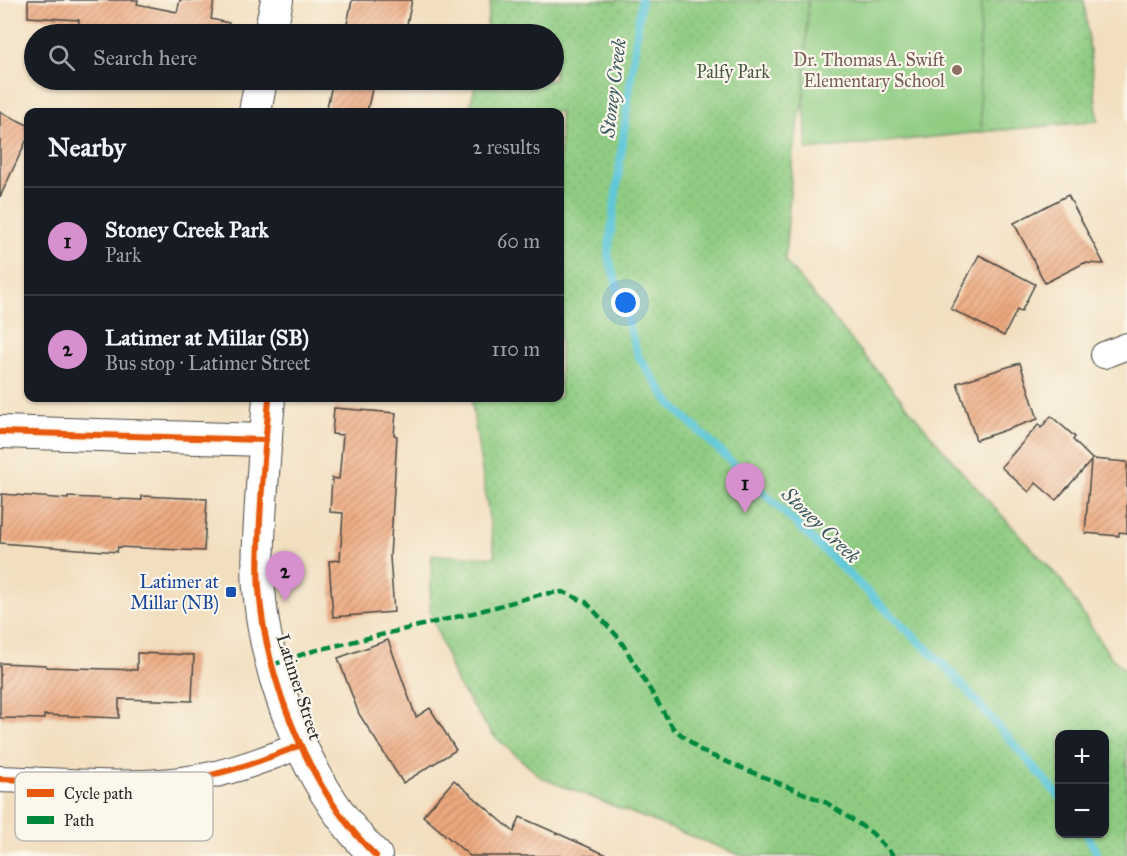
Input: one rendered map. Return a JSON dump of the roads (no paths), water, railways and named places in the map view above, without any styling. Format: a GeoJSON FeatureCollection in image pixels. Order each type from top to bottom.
{"type":"FeatureCollection","features":[{"type":"Feature","properties":{"kind":"street"},"geometry":{"type":"LineString","coordinates":[[272,24],[277,0]]}},
{"type":"Feature","properties":{"kind":"street"},"geometry":{"type":"LineString","coordinates":[[256,108],[259,90]]}},
{"type":"Feature","properties":{"kind":"street","name":"Latimer Street"},"geometry":{"type":"LineString","coordinates":[[269,402],[259,534],[259,587],[264,628],[272,665],[301,745],[320,783],[343,818],[376,856]]}},
{"type":"Feature","properties":{"kind":"street"},"geometry":{"type":"LineString","coordinates":[[0,432],[266,440]]}},
{"type":"Feature","properties":{"kind":"street"},"geometry":{"type":"LineString","coordinates":[[213,774],[301,745]]}},
{"type":"Feature","properties":{"kind":"street"},"geometry":{"type":"LineString","coordinates":[[0,778],[15,779]]}},
{"type":"Feature","properties":{"kind":"waterway","name":"Stoney Creek"},"geometry":{"type":"LineString","coordinates":[[641,0],[608,255],[638,356],[671,404],[950,671],[1055,791]]}},
{"type":"Feature","properties":{"kind":"waterway","name":"Stoney Creek"},"geometry":{"type":"LineString","coordinates":[[1089,838],[1098,856]]}},
{"type":"Feature","properties":{"kind":"place","name":"Dr. Thomas A. Swift Elementary School"},"geometry":{"type":"Point","coordinates":[957,70]}},
{"type":"Feature","properties":{"kind":"place","name":"Stoney Creek Park"},"geometry":{"type":"Point","coordinates":[745,513]}},
{"type":"Feature","properties":{"kind":"place","name":"Latimer at Millar (NB)"},"geometry":{"type":"Point","coordinates":[231,592]}},
{"type":"Feature","properties":{"kind":"place","name":"Latimer at Millar (SB)"},"geometry":{"type":"Point","coordinates":[285,601]}},
{"type":"Feature","properties":{"kind":"park label","name":"Palfy Park"},"geometry":{"type":"Point","coordinates":[733,72]}}]}
